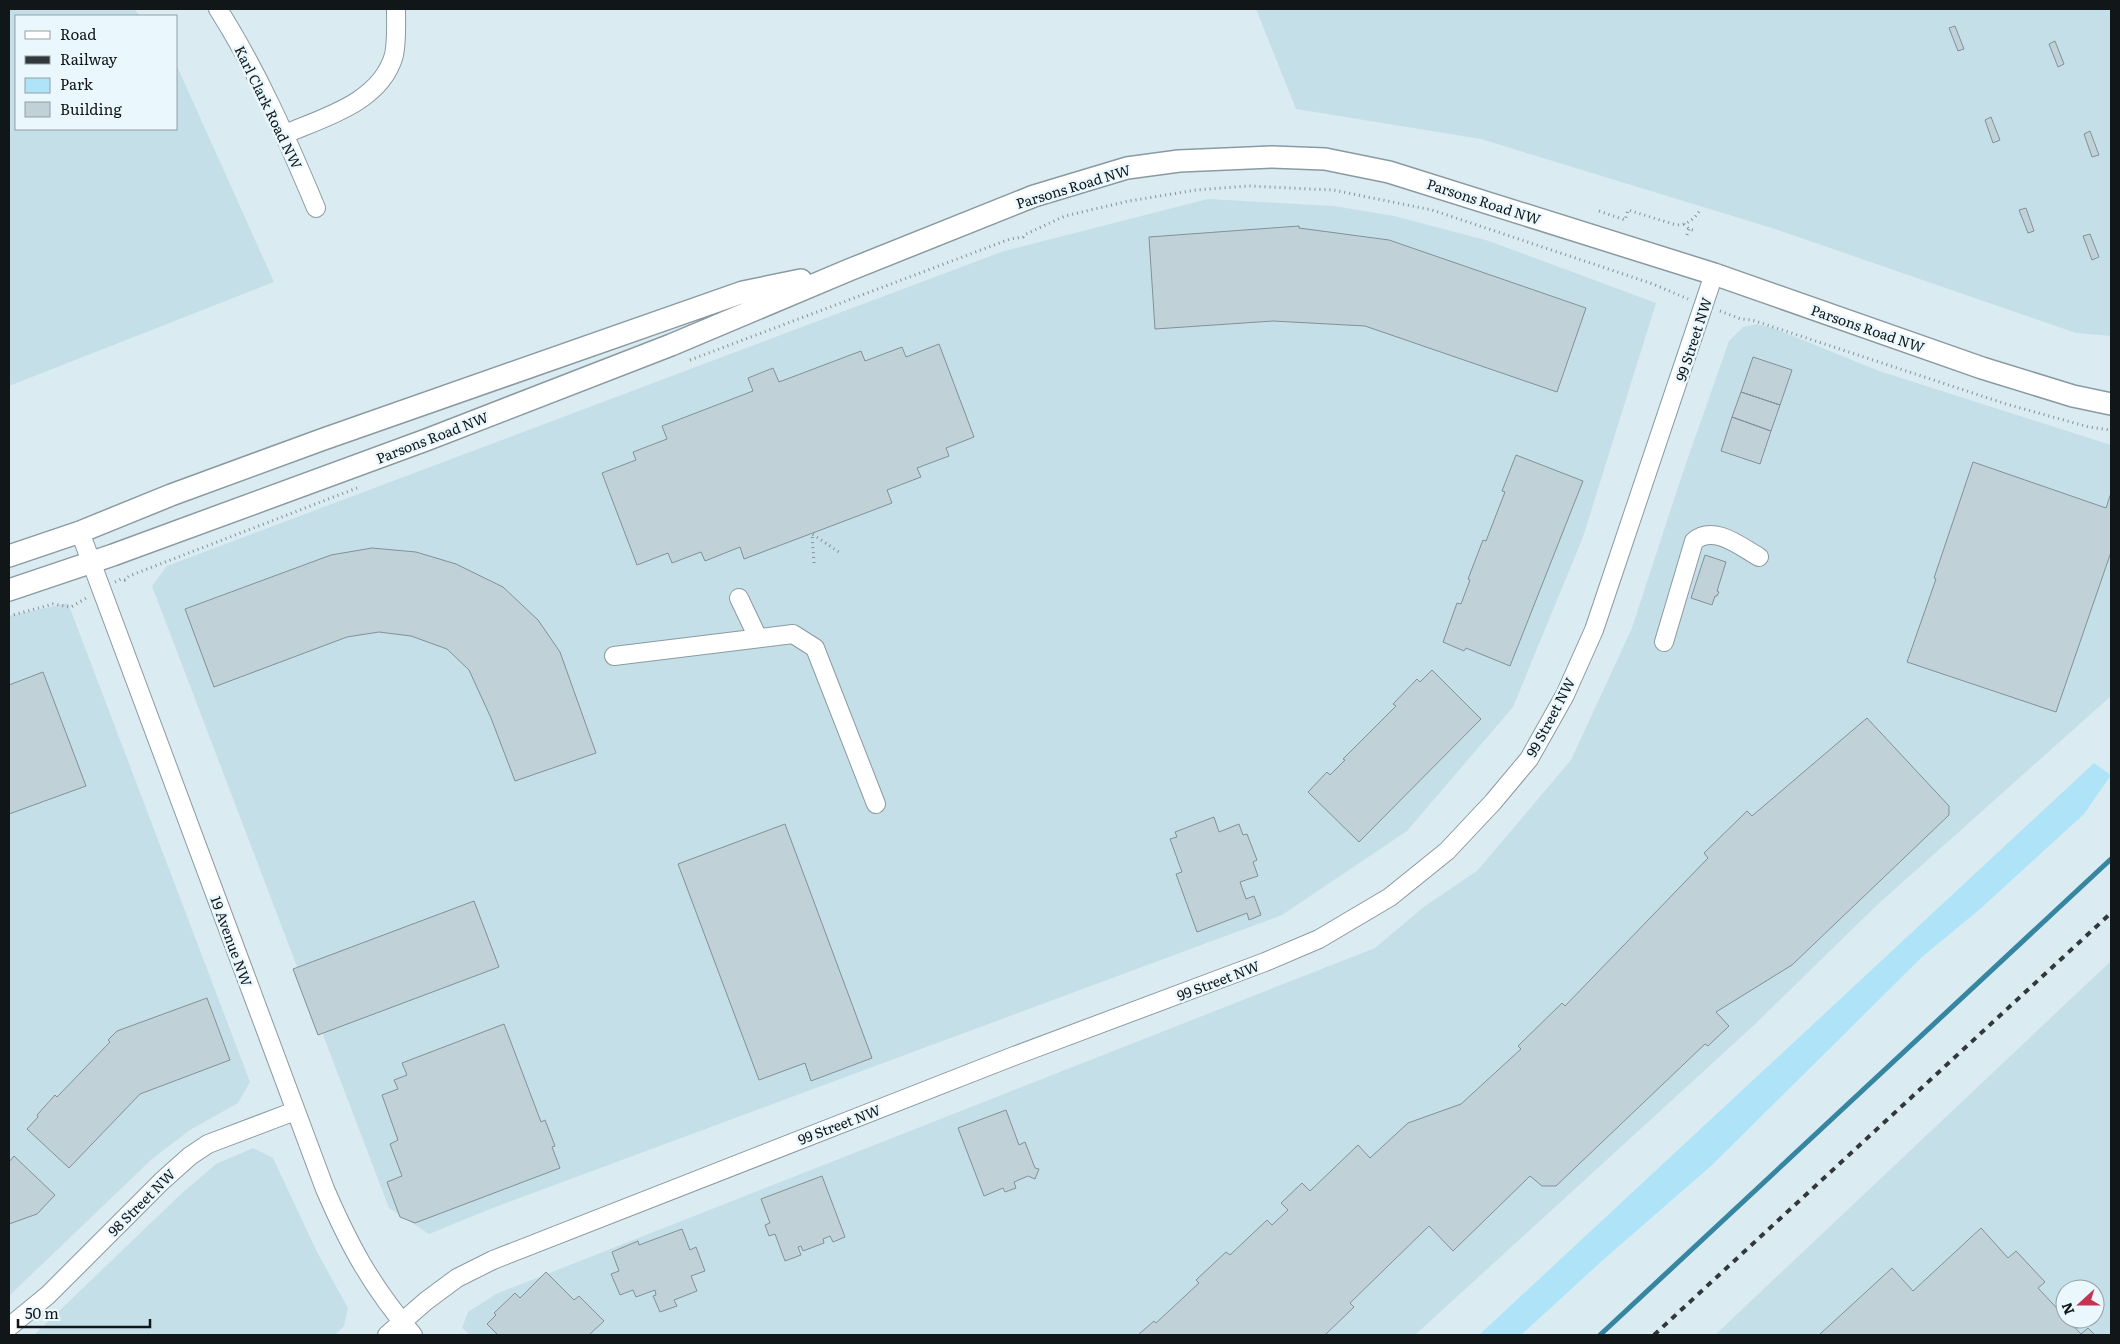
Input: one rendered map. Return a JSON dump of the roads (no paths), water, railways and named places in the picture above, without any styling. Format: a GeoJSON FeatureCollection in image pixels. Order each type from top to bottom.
{"type":"FeatureCollection","features":[{"type":"Feature","properties":{"kind":"main road","name":"Parsons Road NW"},"geometry":{"type":"LineString","coordinates":[[9,590],[92,563],[408,447],[626,363],[849,270],[1034,196],[1127,168],[1179,161],[1272,157],[1325,159],[1389,172],[1714,274],[1982,368],[2073,396],[2111,404]]}},
{"type":"Feature","properties":{"kind":"main road","name":"Parsons Road NW"},"geometry":{"type":"LineString","coordinates":[[9,556],[80,532],[171,495],[321,440],[735,295],[849,270]]}},
{"type":"Feature","properties":{"kind":"street","name":"Karl Clark Road NW"},"geometry":{"type":"LineString","coordinates":[[218,9],[241,45],[285,134],[316,208]]}},
{"type":"Feature","properties":{"kind":"street"},"geometry":{"type":"LineString","coordinates":[[285,134],[355,104],[385,75],[394,53],[396,9]]}},
{"type":"Feature","properties":{"kind":"street","name":"99 Street NW"},"geometry":{"type":"LineString","coordinates":[[387,1335],[426,1301],[457,1278],[493,1260],[1014,1056],[1265,962],[1319,939],[1390,897],[1447,851],[1493,802],[1529,759],[1564,695],[1594,630],[1714,274]]}},
{"type":"Feature","properties":{"kind":"street","name":"19 Avenue NW"},"geometry":{"type":"LineString","coordinates":[[80,532],[295,1111],[343,1231],[368,1276],[414,1335]]}},
{"type":"Feature","properties":{"kind":"street"},"geometry":{"type":"LineString","coordinates":[[1664,642],[1694,541],[1699,536],[1708,534],[1720,536],[1759,557]]}},
{"type":"Feature","properties":{"kind":"street"},"geometry":{"type":"LineString","coordinates":[[739,598],[758,638]]}},
{"type":"Feature","properties":{"kind":"street"},"geometry":{"type":"LineString","coordinates":[[614,656],[793,634],[815,648],[876,804]]}},
{"type":"Feature","properties":{"kind":"street","name":"98 Street NW"},"geometry":{"type":"LineString","coordinates":[[9,1327],[48,1295],[162,1181],[190,1156],[208,1144],[295,1111]]}},
{"type":"Feature","properties":{"kind":"waterway"},"geometry":{"type":"LineString","coordinates":[[1600,1335],[2111,859]]}},
{"type":"Feature","properties":{"kind":"railway"},"geometry":{"type":"LineString","coordinates":[[1654,1335],[2111,913]]}}]}
